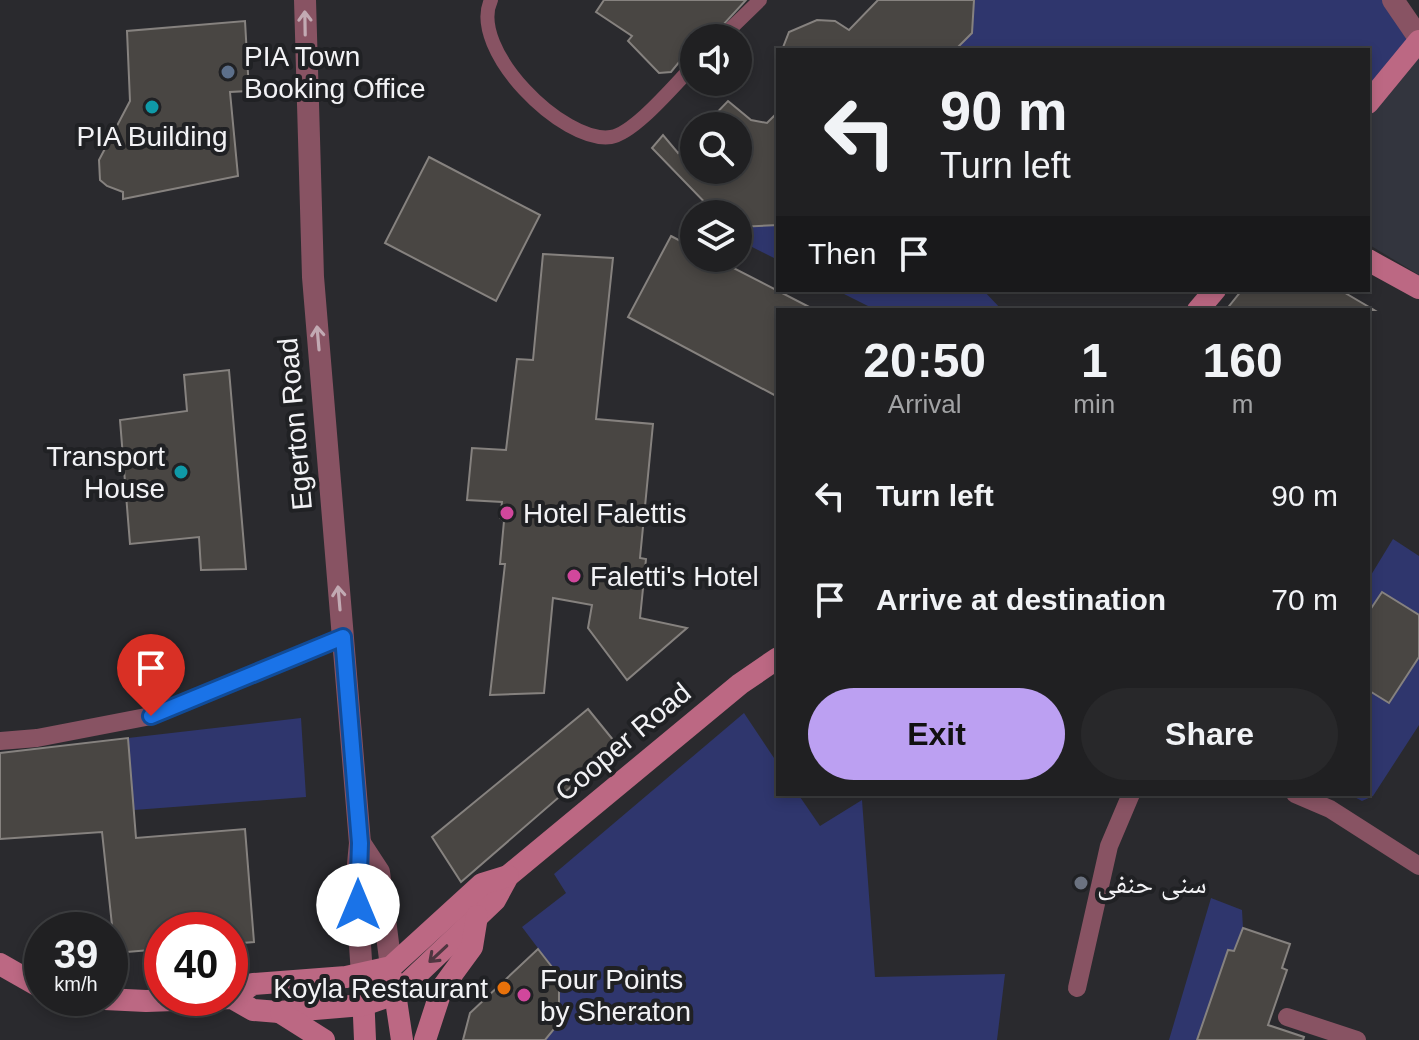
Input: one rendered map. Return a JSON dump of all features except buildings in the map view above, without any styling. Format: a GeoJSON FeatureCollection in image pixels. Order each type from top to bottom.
{"type":"FeatureCollection","features":[{"type":"Feature","properties":{"kind":"main road"},"geometry":{"type":"LineString","coordinates":[[1370,101],[1419,40]]}},
{"type":"Feature","properties":{"kind":"main road"},"geometry":{"type":"LineString","coordinates":[[1370,261],[1419,288]]}},
{"type":"Feature","properties":{"kind":"main road"},"geometry":{"type":"LineString","coordinates":[[1200,308],[1213,292]]}},
{"type":"Feature","properties":{"kind":"main road","name":"Cooper Road"},"geometry":{"type":"LineString","coordinates":[[396,992],[495,900],[508,876],[740,684],[776,659]]}},
{"type":"Feature","properties":{"kind":"main road","name":"Cooper Road"},"geometry":{"type":"LineString","coordinates":[[391,967],[482,884],[508,876]]}},
{"type":"Feature","properties":{"kind":"main road"},"geometry":{"type":"LineString","coordinates":[[425,1040],[442,988],[472,947],[477,916]]}},
{"type":"Feature","properties":{"kind":"main road"},"geometry":{"type":"LineString","coordinates":[[0,964],[24,978]]}},
{"type":"Feature","properties":{"kind":"main road"},"geometry":{"type":"LineString","coordinates":[[248,987],[253,984],[362,975],[391,967]]}},
{"type":"Feature","properties":{"kind":"main road","name":"Egerton Road"},"geometry":{"type":"LineString","coordinates":[[391,967],[402,1040]]}},
{"type":"Feature","properties":{"kind":"main road","name":"Egerton Road"},"geometry":{"type":"LineString","coordinates":[[362,975],[365,1040]]}},
{"type":"Feature","properties":{"kind":"main road"},"geometry":{"type":"LineString","coordinates":[[248,1007],[279,1012],[363,1005],[396,992]]}},
{"type":"Feature","properties":{"kind":"main road"},"geometry":{"type":"LineString","coordinates":[[279,1012],[324,1040]]}},
{"type":"Feature","properties":{"kind":"street","name":"Egerton Road"},"geometry":{"type":"LineString","coordinates":[[305,0],[313,277],[360,843],[356,885],[362,975]]}},
{"type":"Feature","properties":{"kind":"street"},"geometry":{"type":"LineString","coordinates":[[491,0],[486,21],[490,40],[527,92],[555,116],[603,137],[625,133],[680,79]]}},
{"type":"Feature","properties":{"kind":"street"},"geometry":{"type":"LineString","coordinates":[[735,24],[760,0]]}},
{"type":"Feature","properties":{"kind":"street"},"geometry":{"type":"LineString","coordinates":[[1404,6],[1419,40]]}},
{"type":"Feature","properties":{"kind":"street"},"geometry":{"type":"LineString","coordinates":[[0,741],[37,738],[151,716],[343,637]]}},
{"type":"Feature","properties":{"kind":"street"},"geometry":{"type":"LineString","coordinates":[[1077,988],[1109,846],[1130,796]]}},
{"type":"Feature","properties":{"kind":"street"},"geometry":{"type":"LineString","coordinates":[[1300,796],[1330,809],[1419,866]]}},
{"type":"Feature","properties":{"kind":"street","name":"Egerton Road"},"geometry":{"type":"LineString","coordinates":[[360,843],[379,872],[391,967]]}},
{"type":"Feature","properties":{"kind":"street"},"geometry":{"type":"LineString","coordinates":[[1287,1017],[1357,1040]]}},
{"type":"Feature","properties":{"kind":"shaded area"},"geometry":{"type":"Polygon","coordinates":[[[974,0],[1391,0],[1419,29],[1370,102],[1370,48],[957,48],[972,33],[974,0]]]}},
{"type":"Feature","properties":{"kind":"shaded area"},"geometry":{"type":"Polygon","coordinates":[[[1419,32],[1419,275],[1370,245],[1370,98],[1419,32]]]}},
{"type":"Feature","properties":{"kind":"shaded area"},"geometry":{"type":"Polygon","coordinates":[[[776,225],[776,259],[752,247],[752,226],[776,225]]]}},
{"type":"Feature","properties":{"kind":"shaded area"},"geometry":{"type":"Polygon","coordinates":[[[840,292],[985,292],[1000,308],[872,308],[840,292]]]}},
{"type":"Feature","properties":{"kind":"shaded area"},"geometry":{"type":"Polygon","coordinates":[[[1393,539],[1419,556],[1419,725],[1373,796],[1362,801],[1353,796],[1370,796],[1370,577],[1393,539]]]}},
{"type":"Feature","properties":{"kind":"shaded area"},"geometry":{"type":"Polygon","coordinates":[[[744,713],[776,761],[776,796],[799,796],[820,826],[862,800],[875,977],[1005,974],[997,1040],[545,1040],[559,1023],[559,976],[522,927],[566,893],[554,874],[744,713]]]}},
{"type":"Feature","properties":{"kind":"shaded area"},"geometry":{"type":"Polygon","coordinates":[[[301,718],[306,797],[134,810],[128,738],[301,718]]]}},
{"type":"Feature","properties":{"kind":"shaded area"},"geometry":{"type":"Polygon","coordinates":[[[1211,898],[1242,910],[1243,928],[1234,951],[1228,950],[1197,1040],[1169,1040],[1211,898]]]}},
{"type":"Feature","properties":{"kind":"place","name":"PIA Town Booking Office"},"geometry":{"type":"Point","coordinates":[228,72]}},
{"type":"Feature","properties":{"kind":"place","name":"PIA Building"},"geometry":{"type":"Point","coordinates":[152,107]}},
{"type":"Feature","properties":{"kind":"place","name":"Transport House"},"geometry":{"type":"Point","coordinates":[181,472]}},
{"type":"Feature","properties":{"kind":"place","name":"Hotel Falettis"},"geometry":{"type":"Point","coordinates":[507,513]}},
{"type":"Feature","properties":{"kind":"place","name":"Faletti's Hotel"},"geometry":{"type":"Point","coordinates":[574,576]}},
{"type":"Feature","properties":{"kind":"place","name":"سنی حنفی"},"geometry":{"type":"Point","coordinates":[1081,883]}},
{"type":"Feature","properties":{"kind":"place","name":"Koyla Restaurant"},"geometry":{"type":"Point","coordinates":[504,988]}},
{"type":"Feature","properties":{"kind":"place","name":"Four Points by Sheraton"},"geometry":{"type":"Point","coordinates":[524,995]}},
{"type":"Feature","properties":{"kind":"route"},"geometry":{"type":"LineString","coordinates":[[151,716],[343,637],[360,843],[356,885],[358,905]]}}]}
